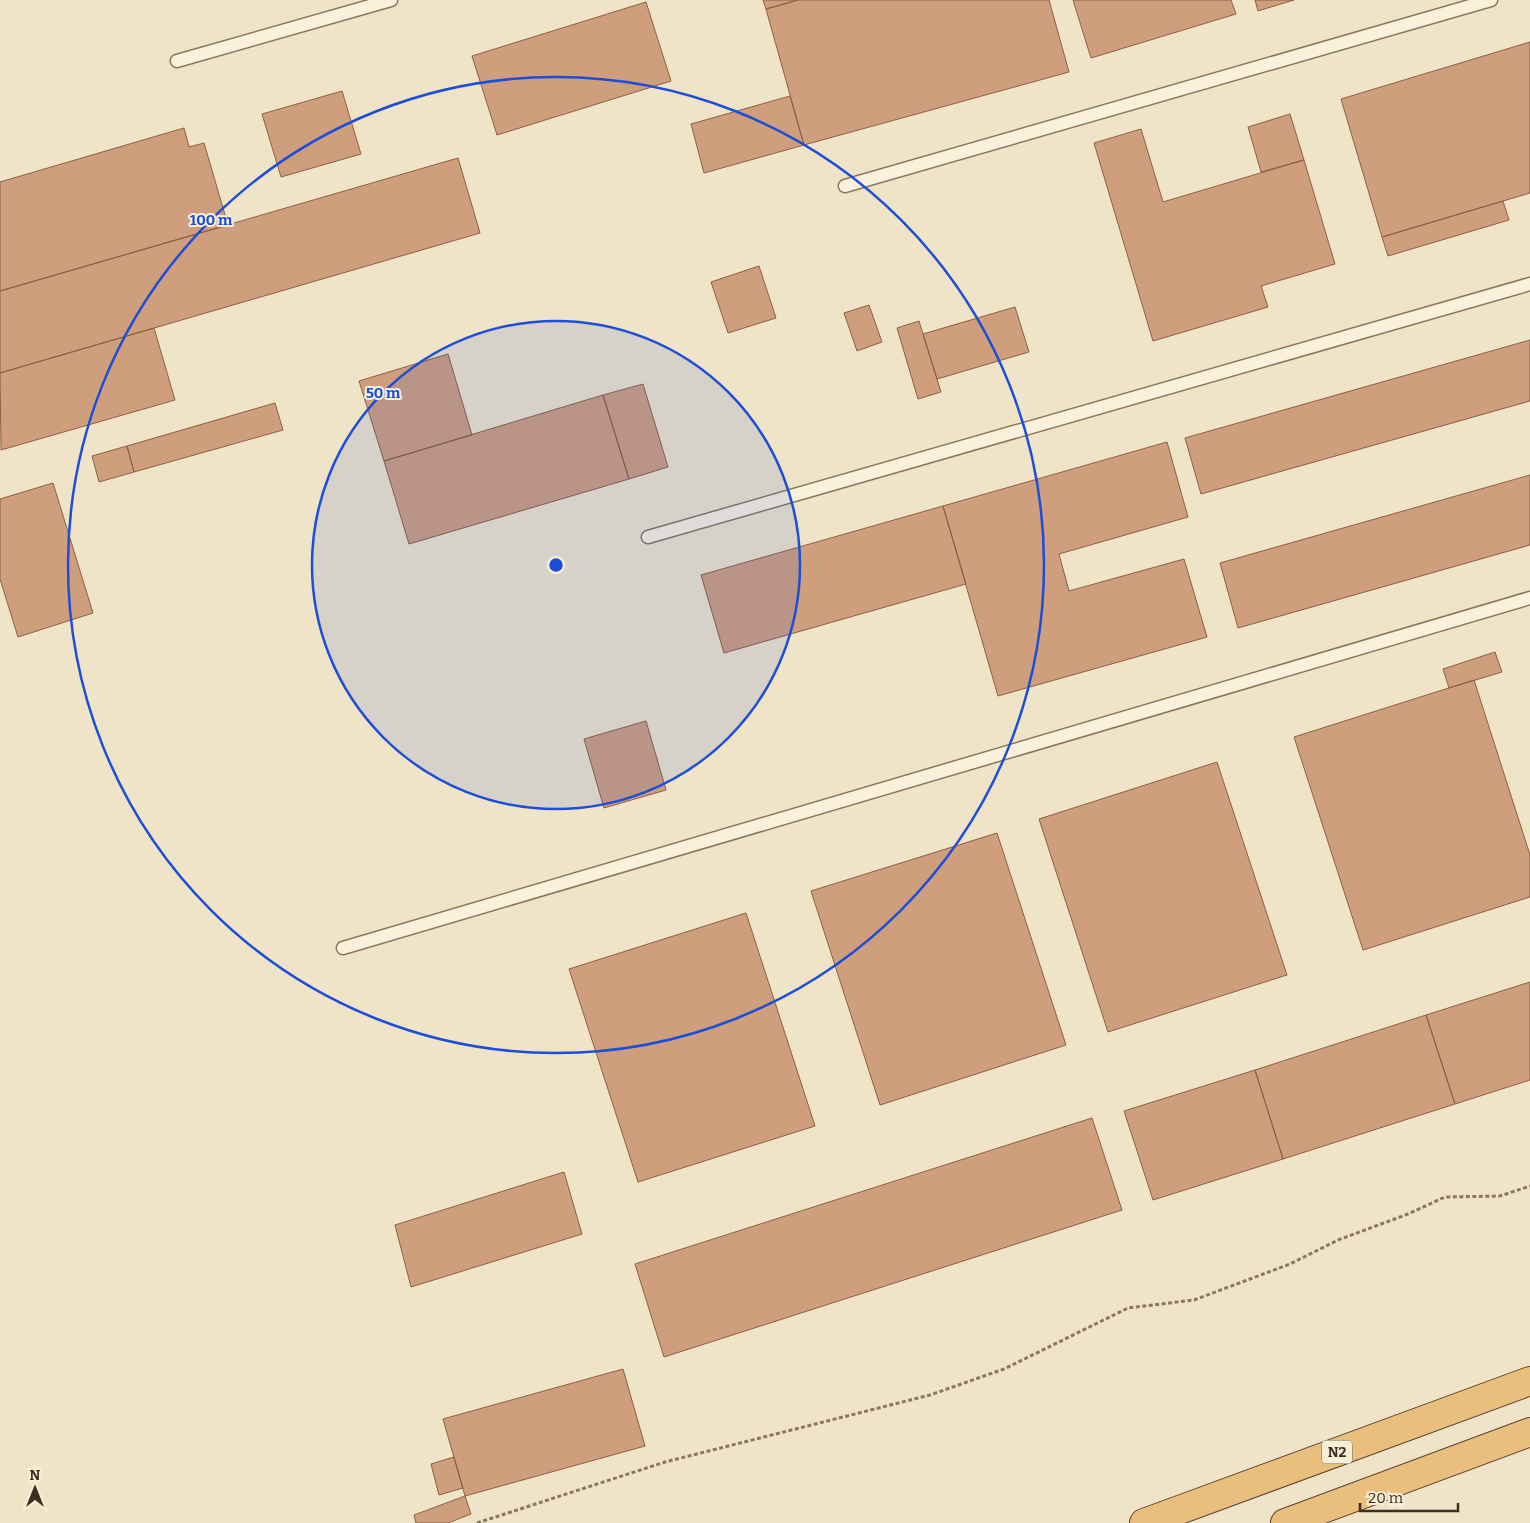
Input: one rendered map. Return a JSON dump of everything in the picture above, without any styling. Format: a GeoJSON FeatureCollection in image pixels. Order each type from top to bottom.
{"type":"FeatureCollection","features":[{"type":"Feature","properties":{"kind":"highway","name":"N2"},"geometry":{"type":"LineString","coordinates":[[1144,1523],[1530,1381]]}},
{"type":"Feature","properties":{"kind":"highway"},"geometry":{"type":"LineString","coordinates":[[1285,1523],[1530,1432]]}},
{"type":"Feature","properties":{"kind":"lane"},"geometry":{"type":"LineString","coordinates":[[177,61],[391,0]]}},
{"type":"Feature","properties":{"kind":"lane"},"geometry":{"type":"LineString","coordinates":[[845,186],[1491,0]]}},
{"type":"Feature","properties":{"kind":"lane"},"geometry":{"type":"LineString","coordinates":[[648,537],[1530,284]]}},
{"type":"Feature","properties":{"kind":"lane"},"geometry":{"type":"LineString","coordinates":[[343,948],[1530,598]]}},
{"type":"Feature","properties":{"kind":"path"},"geometry":{"type":"LineString","coordinates":[[478,1523],[665,1462],[930,1394],[1004,1369],[1128,1308],[1194,1300],[1290,1264],[1338,1240],[1408,1214],[1445,1197],[1500,1196],[1530,1186]]}},
{"type":"Feature","properties":{"kind":"building"},"geometry":{"type":"Polygon","coordinates":[[[763,0],[798,0],[766,9],[763,0]]]}},
{"type":"Feature","properties":{"kind":"building"},"geometry":{"type":"Polygon","coordinates":[[[798,0],[1049,0],[1069,72],[804,145],[766,9],[798,0]]]}},
{"type":"Feature","properties":{"kind":"building"},"geometry":{"type":"Polygon","coordinates":[[[1073,0],[1231,0],[1236,14],[1091,58],[1073,0]]]}},
{"type":"Feature","properties":{"kind":"building"},"geometry":{"type":"Polygon","coordinates":[[[1255,0],[1294,0],[1258,11],[1255,0]]]}},
{"type":"Feature","properties":{"kind":"building"},"geometry":{"type":"Polygon","coordinates":[[[646,2],[671,81],[497,135],[472,56],[646,2]]]}},
{"type":"Feature","properties":{"kind":"building"},"geometry":{"type":"Polygon","coordinates":[[[1530,42],[1530,193],[1382,237],[1341,99],[1530,42]]]}},
{"type":"Feature","properties":{"kind":"building"},"geometry":{"type":"Polygon","coordinates":[[[342,91],[361,154],[281,177],[262,114],[342,91]]]}},
{"type":"Feature","properties":{"kind":"building"},"geometry":{"type":"Polygon","coordinates":[[[790,96],[804,145],[704,173],[691,124],[790,96]]]}},
{"type":"Feature","properties":{"kind":"building"},"geometry":{"type":"Polygon","coordinates":[[[1290,114],[1304,160],[1261,172],[1248,127],[1290,114]]]}},
{"type":"Feature","properties":{"kind":"building"},"geometry":{"type":"Polygon","coordinates":[[[184,128],[189,147],[204,143],[228,225],[0,291],[0,182],[184,128]]]}},
{"type":"Feature","properties":{"kind":"building"},"geometry":{"type":"Polygon","coordinates":[[[1141,129],[1163,202],[1304,160],[1335,264],[1261,286],[1268,307],[1153,341],[1094,143],[1141,129]]]}},
{"type":"Feature","properties":{"kind":"building"},"geometry":{"type":"Polygon","coordinates":[[[458,158],[480,233],[0,373],[0,291],[458,158]]]}},
{"type":"Feature","properties":{"kind":"building"},"geometry":{"type":"Polygon","coordinates":[[[1503,201],[1509,220],[1388,256],[1382,237],[1503,201]]]}},
{"type":"Feature","properties":{"kind":"building"},"geometry":{"type":"Polygon","coordinates":[[[759,266],[776,318],[728,333],[711,282],[759,266]]]}},
{"type":"Feature","properties":{"kind":"building"},"geometry":{"type":"Polygon","coordinates":[[[869,305],[882,342],[857,351],[844,313],[869,305]]]}},
{"type":"Feature","properties":{"kind":"building"},"geometry":{"type":"Polygon","coordinates":[[[1015,307],[1029,352],[937,379],[923,334],[1015,307]]]}},
{"type":"Feature","properties":{"kind":"building"},"geometry":{"type":"Polygon","coordinates":[[[919,321],[941,392],[918,399],[897,328],[919,321]]]}},
{"type":"Feature","properties":{"kind":"building"},"geometry":{"type":"Polygon","coordinates":[[[154,328],[175,400],[1,450],[0,373],[154,328]]]}},
{"type":"Feature","properties":{"kind":"building"},"geometry":{"type":"Polygon","coordinates":[[[1530,340],[1530,401],[1201,494],[1185,438],[1530,340]]]}},
{"type":"Feature","properties":{"kind":"building"},"geometry":{"type":"Polygon","coordinates":[[[448,354],[472,435],[384,461],[359,381],[448,354]]]}},
{"type":"Feature","properties":{"kind":"building"},"geometry":{"type":"Polygon","coordinates":[[[643,384],[668,467],[629,479],[603,395],[643,384]]]}},
{"type":"Feature","properties":{"kind":"building"},"geometry":{"type":"Polygon","coordinates":[[[603,395],[629,479],[409,544],[384,461],[603,395]]]}},
{"type":"Feature","properties":{"kind":"building"},"geometry":{"type":"Polygon","coordinates":[[[275,403],[283,430],[134,472],[127,446],[275,403]]]}},
{"type":"Feature","properties":{"kind":"building"},"geometry":{"type":"Polygon","coordinates":[[[1167,442],[1188,517],[1059,554],[1069,591],[1184,559],[1207,637],[998,696],[943,506],[1167,442]]]}},
{"type":"Feature","properties":{"kind":"building"},"geometry":{"type":"Polygon","coordinates":[[[127,446],[134,472],[99,482],[92,456],[127,446]]]}},
{"type":"Feature","properties":{"kind":"building"},"geometry":{"type":"Polygon","coordinates":[[[1530,475],[1530,545],[1238,628],[1220,563],[1530,475]]]}},
{"type":"Feature","properties":{"kind":"building"},"geometry":{"type":"Polygon","coordinates":[[[53,483],[93,613],[18,637],[0,579],[0,499],[53,483]]]}},
{"type":"Feature","properties":{"kind":"building"},"geometry":{"type":"Polygon","coordinates":[[[943,506],[966,584],[724,653],[701,575],[943,506]]]}},
{"type":"Feature","properties":{"kind":"building"},"geometry":{"type":"Polygon","coordinates":[[[1495,652],[1502,672],[1449,688],[1443,669],[1495,652]]]}},
{"type":"Feature","properties":{"kind":"building"},"geometry":{"type":"Polygon","coordinates":[[[1474,680],[1530,855],[1530,897],[1363,950],[1294,737],[1474,680]]]}},
{"type":"Feature","properties":{"kind":"building"},"geometry":{"type":"Polygon","coordinates":[[[646,721],[666,790],[604,808],[584,739],[646,721]]]}},
{"type":"Feature","properties":{"kind":"building"},"geometry":{"type":"Polygon","coordinates":[[[1217,762],[1287,975],[1108,1032],[1039,819],[1217,762]]]}},
{"type":"Feature","properties":{"kind":"building"},"geometry":{"type":"Polygon","coordinates":[[[997,833],[1066,1045],[880,1105],[811,891],[997,833]]]}},
{"type":"Feature","properties":{"kind":"building"},"geometry":{"type":"Polygon","coordinates":[[[746,913],[815,1126],[638,1182],[569,969],[746,913]]]}},
{"type":"Feature","properties":{"kind":"building"},"geometry":{"type":"Polygon","coordinates":[[[1530,982],[1530,1080],[1455,1104],[1426,1015],[1530,982]]]}},
{"type":"Feature","properties":{"kind":"building"},"geometry":{"type":"Polygon","coordinates":[[[1426,1015],[1455,1104],[1283,1159],[1255,1070],[1426,1015]]]}},
{"type":"Feature","properties":{"kind":"building"},"geometry":{"type":"Polygon","coordinates":[[[1255,1070],[1283,1159],[1153,1200],[1124,1111],[1255,1070]]]}},
{"type":"Feature","properties":{"kind":"building"},"geometry":{"type":"Polygon","coordinates":[[[1092,1118],[1122,1210],[664,1357],[635,1264],[1092,1118]]]}},
{"type":"Feature","properties":{"kind":"building"},"geometry":{"type":"Polygon","coordinates":[[[564,1172],[582,1234],[411,1287],[395,1225],[564,1172]]]}},
{"type":"Feature","properties":{"kind":"building"},"geometry":{"type":"Polygon","coordinates":[[[623,1369],[645,1446],[465,1496],[443,1419],[623,1369]]]}},
{"type":"Feature","properties":{"kind":"building"},"geometry":{"type":"Polygon","coordinates":[[[454,1457],[463,1488],[439,1495],[431,1464],[454,1457]]]}},
{"type":"Feature","properties":{"kind":"building"},"geometry":{"type":"Polygon","coordinates":[[[465,1496],[471,1514],[448,1523],[416,1523],[414,1515],[465,1496]]]}}]}
